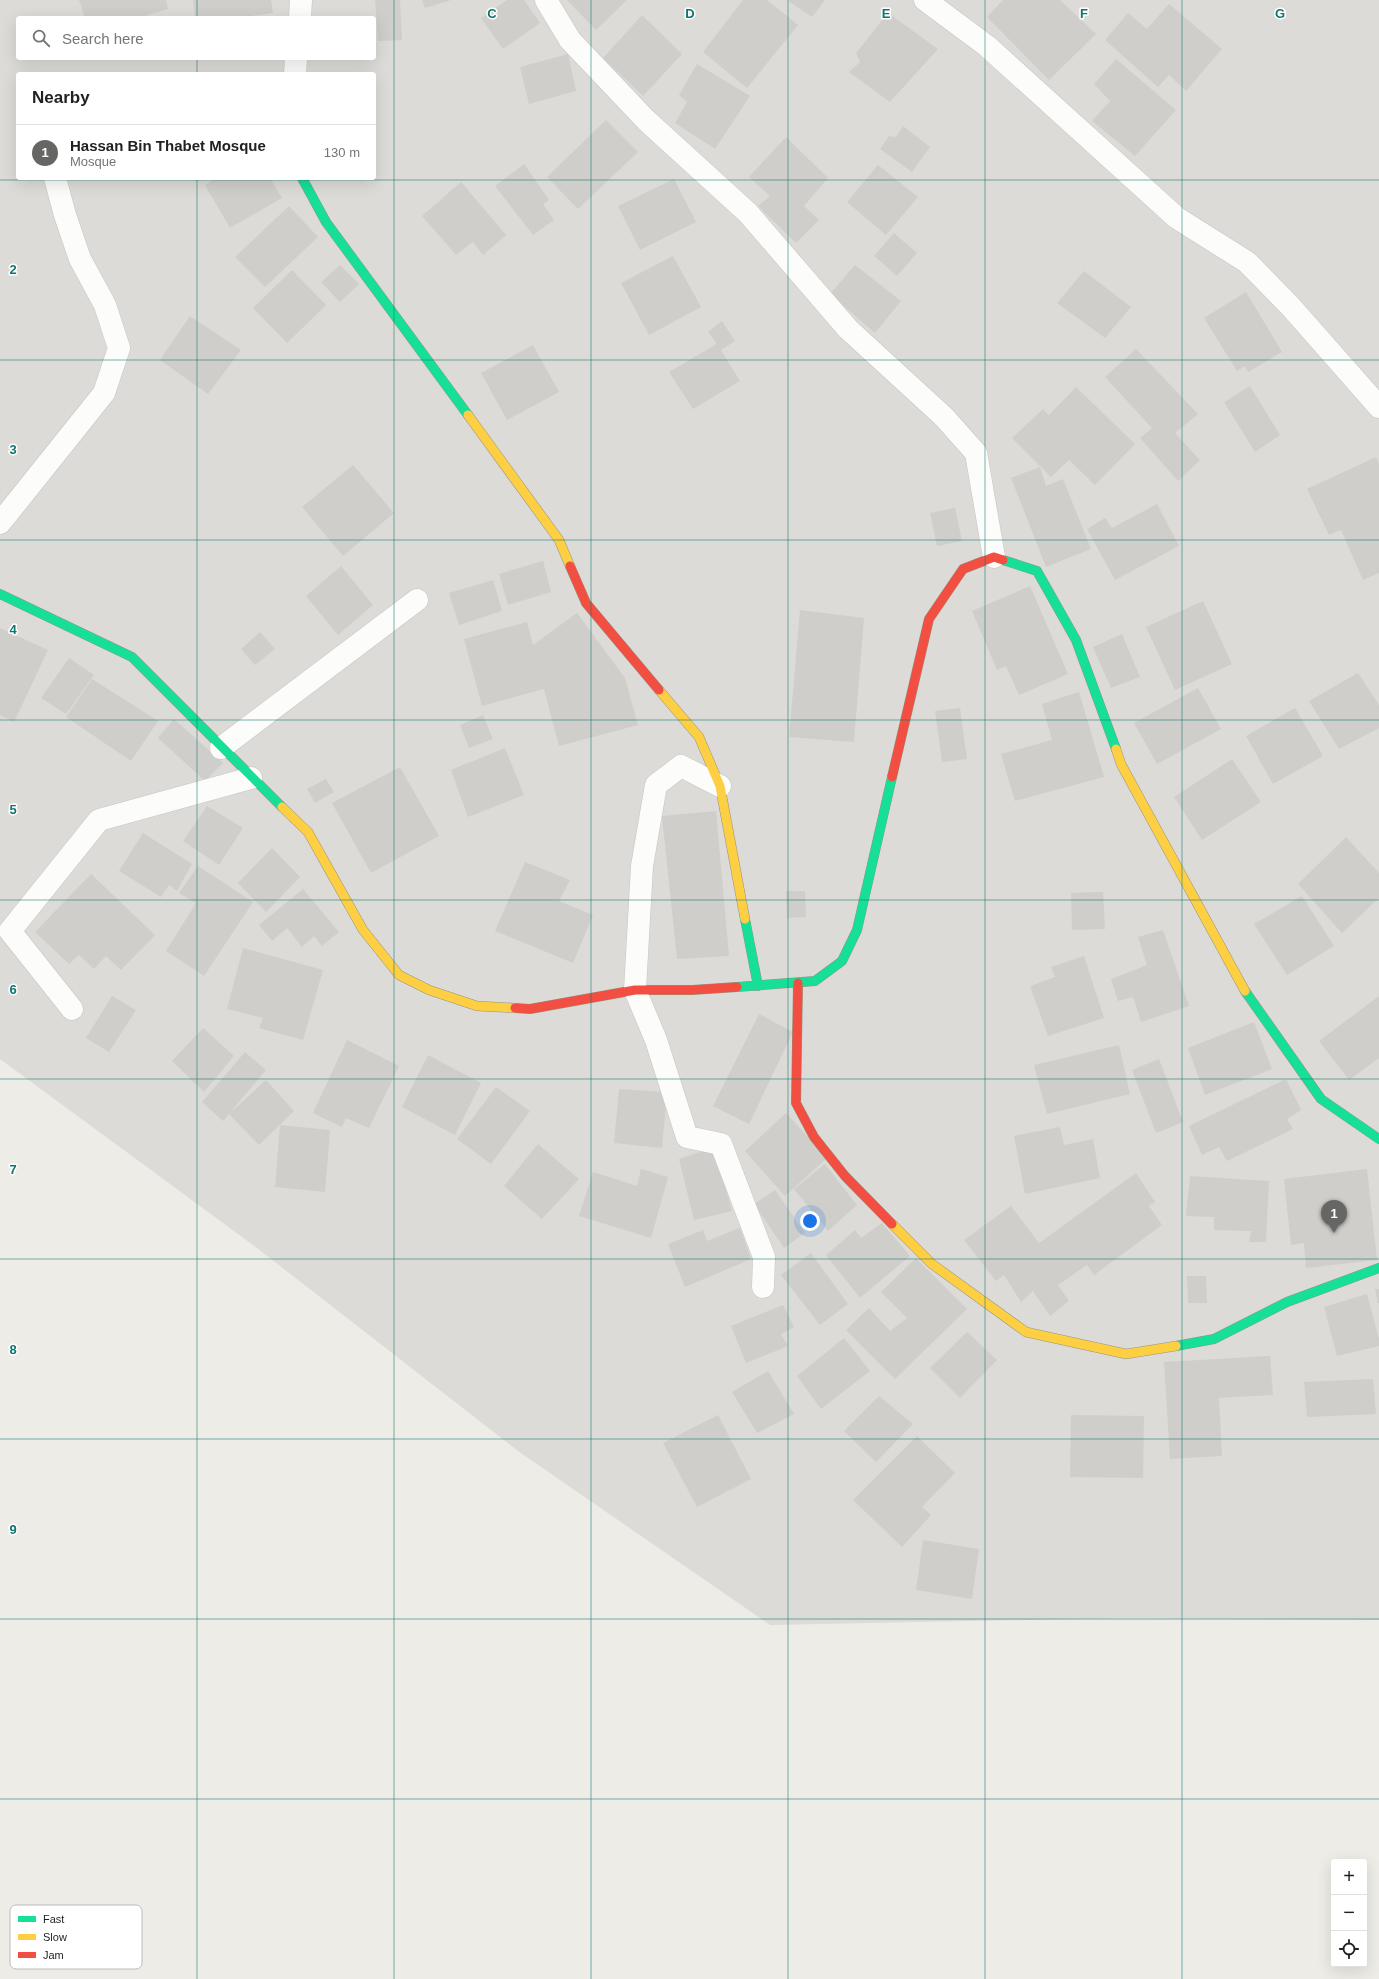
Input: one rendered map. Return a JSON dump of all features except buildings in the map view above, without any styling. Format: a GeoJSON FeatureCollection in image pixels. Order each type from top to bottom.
{"type":"FeatureCollection","features":[{"type":"Feature","properties":{"kind":"street"},"geometry":{"type":"LineString","coordinates":[[300,16],[301,0]]}},
{"type":"Feature","properties":{"kind":"street"},"geometry":{"type":"LineString","coordinates":[[546,0],[570,40],[646,120],[748,213],[848,329],[944,417],[976,453],[994,557]]}},
{"type":"Feature","properties":{"kind":"street"},"geometry":{"type":"LineString","coordinates":[[925,0],[987,46],[1177,218],[1247,262],[1291,307],[1379,407]]}},
{"type":"Feature","properties":{"kind":"street"},"geometry":{"type":"LineString","coordinates":[[295,72],[296,60]]}},
{"type":"Feature","properties":{"kind":"street"},"geometry":{"type":"LineString","coordinates":[[0,523],[104,393],[118,348],[105,305],[80,259],[65,215],[56,180]]}},
{"type":"Feature","properties":{"kind":"street"},"geometry":{"type":"LineString","coordinates":[[303,180],[326,222],[559,540],[586,603],[699,737],[720,786],[758,986]]}},
{"type":"Feature","properties":{"kind":"street"},"geometry":{"type":"LineString","coordinates":[[0,594],[132,657],[251,778],[308,832],[363,930],[399,975],[429,990],[477,1006],[530,1009],[635,990],[692,990],[815,981],[842,961],[857,930],[929,619],[964,569],[994,557],[1037,571],[1076,640],[1121,764],[1248,996],[1321,1099],[1379,1139]]}},
{"type":"Feature","properties":{"kind":"street"},"geometry":{"type":"LineString","coordinates":[[221,748],[417,600]]}},
{"type":"Feature","properties":{"kind":"street"},"geometry":{"type":"LineString","coordinates":[[720,786],[681,766],[656,785],[642,866],[635,990],[656,1040],[687,1136],[721,1144],[764,1257],[763,1287]]}},
{"type":"Feature","properties":{"kind":"street"},"geometry":{"type":"LineString","coordinates":[[72,1009],[10,931],[99,820],[251,778]]}},
{"type":"Feature","properties":{"kind":"street"},"geometry":{"type":"LineString","coordinates":[[798,983],[796,1103],[814,1137],[845,1176],[932,1264],[1026,1332],[1126,1354],[1214,1339],[1287,1302],[1379,1268]]}},
{"type":"Feature","properties":{"kind":"shaded area"},"geometry":{"type":"Polygon","coordinates":[[[0,0],[1379,0],[1379,1620],[1126,1618],[770,1625],[518,1451],[257,1248],[0,1059],[0,0]]]}},
{"type":"Feature","properties":{"kind":"traffic: fast"},"geometry":{"type":"LineString","coordinates":[[303,180],[326,222],[468,415]]}},
{"type":"Feature","properties":{"kind":"traffic: fast"},"geometry":{"type":"LineString","coordinates":[[1003,560],[1037,571],[1076,640],[1116,749]]}},
{"type":"Feature","properties":{"kind":"traffic: fast"},"geometry":{"type":"LineString","coordinates":[[0,594],[132,657],[282,807]]}},
{"type":"Feature","properties":{"kind":"traffic: fast"},"geometry":{"type":"LineString","coordinates":[[737,987],[815,981],[842,961],[857,930],[892,777]]}},
{"type":"Feature","properties":{"kind":"traffic: fast"},"geometry":{"type":"LineString","coordinates":[[745,919],[758,986]]}},
{"type":"Feature","properties":{"kind":"traffic: fast"},"geometry":{"type":"LineString","coordinates":[[1245,991],[1321,1099],[1379,1139]]}},
{"type":"Feature","properties":{"kind":"traffic: fast"},"geometry":{"type":"LineString","coordinates":[[1176,1346],[1214,1339],[1287,1302],[1379,1268]]}},
{"type":"Feature","properties":{"kind":"traffic: slow"},"geometry":{"type":"LineString","coordinates":[[468,415],[559,540],[570,566]]}},
{"type":"Feature","properties":{"kind":"traffic: slow"},"geometry":{"type":"LineString","coordinates":[[659,690],[699,737],[720,786],[745,919]]}},
{"type":"Feature","properties":{"kind":"traffic: slow"},"geometry":{"type":"LineString","coordinates":[[1116,749],[1121,764],[1245,991]]}},
{"type":"Feature","properties":{"kind":"traffic: slow"},"geometry":{"type":"LineString","coordinates":[[282,807],[308,832],[363,930],[399,975],[429,990],[477,1006],[515,1008]]}},
{"type":"Feature","properties":{"kind":"traffic: slow"},"geometry":{"type":"LineString","coordinates":[[892,1224],[932,1264],[1026,1332],[1126,1354],[1176,1346]]}},
{"type":"Feature","properties":{"kind":"traffic: jam"},"geometry":{"type":"LineString","coordinates":[[892,777],[929,619],[963,569],[994,557],[1003,560]]}},
{"type":"Feature","properties":{"kind":"traffic: jam"},"geometry":{"type":"LineString","coordinates":[[570,566],[586,603],[659,690]]}},
{"type":"Feature","properties":{"kind":"traffic: jam"},"geometry":{"type":"LineString","coordinates":[[798,983],[796,1103],[814,1137],[845,1176],[892,1224]]}},
{"type":"Feature","properties":{"kind":"traffic: jam"},"geometry":{"type":"LineString","coordinates":[[515,1008],[530,1009],[635,990],[692,990],[737,987]]}},
{"type":"Feature","properties":{"kind":"place","name":"Hassan Bin Thabet Mosque"},"geometry":{"type":"Point","coordinates":[1334,1233]}}]}
